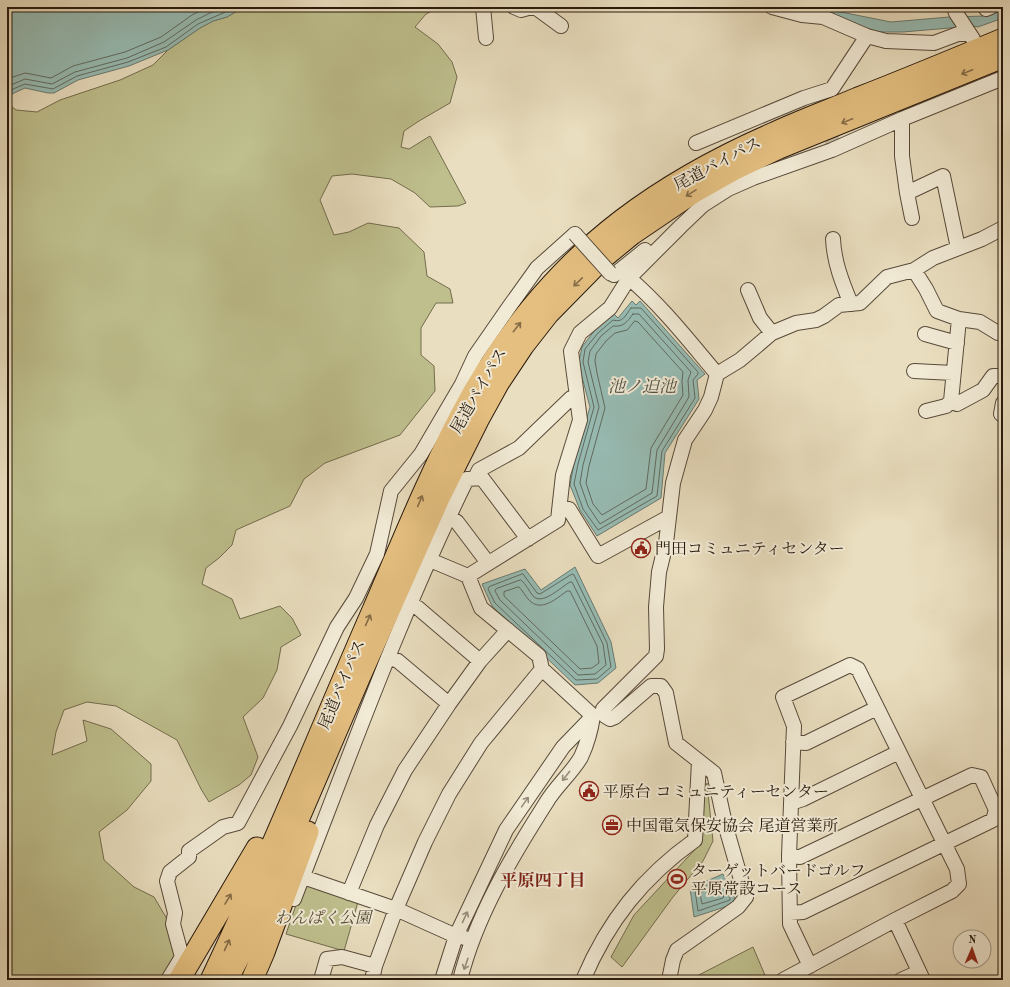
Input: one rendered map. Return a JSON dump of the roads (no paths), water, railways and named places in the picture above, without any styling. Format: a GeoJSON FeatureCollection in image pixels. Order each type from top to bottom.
{"type":"FeatureCollection","features":[{"type":"Feature","properties":{"kind":"highway","name":"尾道バイパス"},"geometry":{"type":"LineString","coordinates":[[211,980],[247,901],[424,491],[462,413],[485,374],[510,336],[536,303],[562,274],[593,245],[622,221],[687,178],[726,156],[773,133],[1003,39]]}},
{"type":"Feature","properties":{"kind":"highway","name":"尾道バイパス"},"geometry":{"type":"LineString","coordinates":[[228,980],[304,809],[384,620],[443,491],[478,420],[499,382],[523,346],[548,314],[604,257],[632,234],[661,213],[732,170],[818,132],[1003,57]]}},
{"type":"Feature","properties":{"kind":"highway"},"geometry":{"type":"LineString","coordinates":[[252,980],[264,952],[342,742],[384,620]]}},
{"type":"Feature","properties":{"kind":"highway"},"geometry":{"type":"LineString","coordinates":[[179,980],[244,872],[321,731]]}},
{"type":"Feature","properties":{"kind":"street"},"geometry":{"type":"LineString","coordinates":[[482,7],[486,38]]}},
{"type":"Feature","properties":{"kind":"street"},"geometry":{"type":"LineString","coordinates":[[514,7],[521,10],[532,7]]}},
{"type":"Feature","properties":{"kind":"street"},"geometry":{"type":"LineString","coordinates":[[535,7],[561,26]]}},
{"type":"Feature","properties":{"kind":"street"},"geometry":{"type":"LineString","coordinates":[[772,7],[802,15],[823,18],[867,36],[886,41],[934,43],[958,34],[969,33],[955,10]]}},
{"type":"Feature","properties":{"kind":"street"},"geometry":{"type":"LineString","coordinates":[[696,143],[804,98],[832,89],[867,36]]}},
{"type":"Feature","properties":{"kind":"street"},"geometry":{"type":"LineString","coordinates":[[468,576],[558,520],[563,475],[580,420],[571,351],[580,333],[610,308],[629,278],[680,226],[703,205],[728,189],[753,178],[832,150],[902,119],[1003,78]]}},
{"type":"Feature","properties":{"kind":"street"},"geometry":{"type":"LineString","coordinates":[[902,119],[902,156],[912,218]]}},
{"type":"Feature","properties":{"kind":"street"},"geometry":{"type":"LineString","coordinates":[[907,193],[943,176],[958,248]]}},
{"type":"Feature","properties":{"kind":"street"},"geometry":{"type":"LineString","coordinates":[[168,980],[182,956],[173,924],[175,913],[167,880],[170,872],[189,857],[189,851],[223,827],[238,823],[290,726],[338,627],[356,598],[377,554],[391,492],[421,454],[462,384],[475,356],[537,268],[575,234],[610,273],[614,275],[676,225],[680,226]]}},
{"type":"Feature","properties":{"kind":"street"},"geometry":{"type":"LineString","coordinates":[[669,980],[673,960],[677,950],[738,907],[746,897],[725,824],[714,774],[676,743],[666,693],[661,686],[651,686],[615,717],[610,719],[605,716],[604,709],[656,656],[656,607],[659,572],[666,543],[674,483],[685,440],[705,410],[711,397],[717,374],[740,360],[772,333],[796,323],[816,320],[839,305],[860,303],[887,277],[914,270],[933,258],[1003,228]]}},
{"type":"Feature","properties":{"kind":"street"},"geometry":{"type":"LineString","coordinates":[[833,238],[833,250],[839,274],[851,304]]}},
{"type":"Feature","properties":{"kind":"street"},"geometry":{"type":"LineString","coordinates":[[914,270],[937,311],[959,319],[980,322],[998,333],[1003,333]]}},
{"type":"Feature","properties":{"kind":"street"},"geometry":{"type":"LineString","coordinates":[[629,278],[641,288],[717,374]]}},
{"type":"Feature","properties":{"kind":"street"},"geometry":{"type":"LineString","coordinates":[[748,290],[760,318],[772,333]]}},
{"type":"Feature","properties":{"kind":"street"},"geometry":{"type":"LineString","coordinates":[[926,411],[946,406],[951,401],[959,319]]}},
{"type":"Feature","properties":{"kind":"street"},"geometry":{"type":"LineString","coordinates":[[925,334],[956,343]]}},
{"type":"Feature","properties":{"kind":"street"},"geometry":{"type":"LineString","coordinates":[[914,371],[953,373]]}},
{"type":"Feature","properties":{"kind":"street"},"geometry":{"type":"LineString","coordinates":[[951,401],[957,404],[984,390],[993,376],[1003,376]]}},
{"type":"Feature","properties":{"kind":"street"},"geometry":{"type":"LineString","coordinates":[[475,478],[479,470],[519,448],[571,398],[576,397]]}},
{"type":"Feature","properties":{"kind":"street"},"geometry":{"type":"LineString","coordinates":[[263,980],[388,657],[448,516],[467,479],[482,478],[528,539]]}},
{"type":"Feature","properties":{"kind":"street"},"geometry":{"type":"LineString","coordinates":[[560,507],[569,509],[598,556],[669,517]]}},
{"type":"Feature","properties":{"kind":"street"},"geometry":{"type":"LineString","coordinates":[[448,516],[457,522],[488,563]]}},
{"type":"Feature","properties":{"kind":"street"},"geometry":{"type":"LineString","coordinates":[[430,560],[468,576],[481,608],[539,656],[542,669],[593,716]]}},
{"type":"Feature","properties":{"kind":"street"},"geometry":{"type":"LineString","coordinates":[[411,604],[418,608],[480,661]]}},
{"type":"Feature","properties":{"kind":"street"},"geometry":{"type":"LineString","coordinates":[[349,893],[377,825],[405,770],[480,661],[508,630]]}},
{"type":"Feature","properties":{"kind":"street"},"geometry":{"type":"LineString","coordinates":[[388,657],[398,661],[449,704]]}},
{"type":"Feature","properties":{"kind":"street"},"geometry":{"type":"LineString","coordinates":[[783,980],[810,966],[895,920],[952,891],[959,884],[957,869],[858,669],[850,665],[783,697],[794,726],[789,856],[790,924],[810,966]]}},
{"type":"Feature","properties":{"kind":"street"},"geometry":{"type":"LineString","coordinates":[[372,980],[375,966],[396,909],[425,842],[449,794],[481,743],[542,669]]}},
{"type":"Feature","properties":{"kind":"street"},"geometry":{"type":"LineString","coordinates":[[793,742],[806,743],[877,708]]}},
{"type":"Feature","properties":{"kind":"street"},"geometry":{"type":"LineString","coordinates":[[442,980],[456,936],[506,830],[563,747],[593,716]]}},
{"type":"Feature","properties":{"kind":"street"},"geometry":{"type":"LineString","coordinates":[[460,980],[484,913],[510,859],[548,798],[580,758],[591,728],[593,716]]}},
{"type":"Feature","properties":{"kind":"street"},"geometry":{"type":"LineString","coordinates":[[563,747],[580,758]]}},
{"type":"Feature","properties":{"kind":"street"},"geometry":{"type":"LineString","coordinates":[[791,803],[803,800],[899,752]]}},
{"type":"Feature","properties":{"kind":"street"},"geometry":{"type":"LineString","coordinates":[[583,980],[608,931],[630,900],[648,879],[676,854],[695,840],[699,761]]}},
{"type":"Feature","properties":{"kind":"street"},"geometry":{"type":"LineString","coordinates":[[789,856],[800,857],[972,775],[981,777],[996,810],[993,820],[803,912],[790,913]]}},
{"type":"Feature","properties":{"kind":"street"},"geometry":{"type":"LineString","coordinates":[[303,877],[396,909],[456,936],[474,939]]}},
{"type":"Feature","properties":{"kind":"street"},"geometry":{"type":"LineString","coordinates":[[895,920],[921,976],[901,980]]}},
{"type":"Feature","properties":{"kind":"street"},"geometry":{"type":"LineString","coordinates":[[321,980],[327,958],[342,957],[375,966]]}},
{"type":"Feature","properties":{"kind":"water"},"geometry":{"type":"Polygon","coordinates":[[[7,7],[244,7],[227,17],[213,21],[200,28],[168,50],[129,66],[78,80],[54,93],[25,88],[12,94],[7,93],[7,7]]]}},
{"type":"Feature","properties":{"kind":"water"},"geometry":{"type":"Polygon","coordinates":[[[812,7],[828,7],[836,11],[891,22],[949,17],[985,16],[1003,8],[1003,18],[978,27],[973,26],[903,32],[868,32],[818,12],[812,7]]]}},
{"type":"Feature","properties":{"kind":"water","name":"池ノ迫池"},"geometry":{"type":"Polygon","coordinates":[[[632,301],[636,305],[640,301],[705,374],[697,380],[699,399],[665,453],[661,498],[597,536],[580,510],[570,485],[574,463],[590,407],[579,361],[582,347],[595,330],[614,314],[618,318],[632,301]]]}},
{"type":"Feature","properties":{"kind":"water"},"geometry":{"type":"Polygon","coordinates":[[[575,567],[611,642],[616,668],[598,683],[575,685],[492,606],[482,584],[525,569],[541,590],[575,567]]]}},
{"type":"Feature","properties":{"kind":"water"},"geometry":{"type":"Polygon","coordinates":[[[723,874],[737,903],[694,917],[690,888],[723,874]]]}},
{"type":"Feature","properties":{"kind":"tunnel"},"geometry":{"type":"LineString","coordinates":[[832,89],[832,150]]}},
{"type":"Feature","properties":{"kind":"place","name":"門田コミュニティセンター"},"geometry":{"type":"Point","coordinates":[641,548]}},
{"type":"Feature","properties":{"kind":"place","name":"平原台 コミュニティーセンター"},"geometry":{"type":"Point","coordinates":[589,791]}},
{"type":"Feature","properties":{"kind":"place","name":"中国電気保安協会 尾道営業所"},"geometry":{"type":"Point","coordinates":[612,825]}},
{"type":"Feature","properties":{"kind":"place","name":"ターゲットバードゴルフ 平原常設コース"},"geometry":{"type":"Point","coordinates":[677,879]}},
{"type":"Feature","properties":{"kind":"district","name":"平原四丁目"},"geometry":{"type":"Point","coordinates":[543,880]}},
{"type":"Feature","properties":{"kind":"park label","name":"わんぱく公園"},"geometry":{"type":"Point","coordinates":[323,917]}}]}
